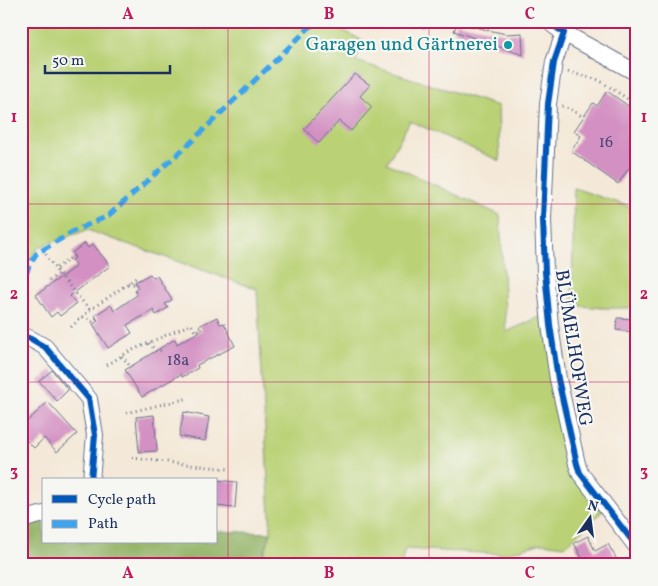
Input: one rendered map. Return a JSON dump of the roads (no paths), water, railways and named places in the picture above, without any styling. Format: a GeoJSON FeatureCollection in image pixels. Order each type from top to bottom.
{"type":"FeatureCollection","features":[{"type":"Feature","properties":{"kind":"street","name":"BLÜMELHOFWEG"},"geometry":{"type":"LineString","coordinates":[[637,74],[558,27],[548,104],[543,219],[544,263],[550,325],[558,379],[577,464],[580,473],[637,547]]}},
{"type":"Feature","properties":{"kind":"street"},"geometry":{"type":"LineString","coordinates":[[21,335],[45,347],[89,399],[95,435],[92,478]]}},
{"type":"Feature","properties":{"kind":"street"},"geometry":{"type":"LineString","coordinates":[[21,520],[42,515]]}},
{"type":"Feature","properties":{"kind":"place","name":"Garagen und Gärtnerei"},"geometry":{"type":"Point","coordinates":[508,45]}}]}
